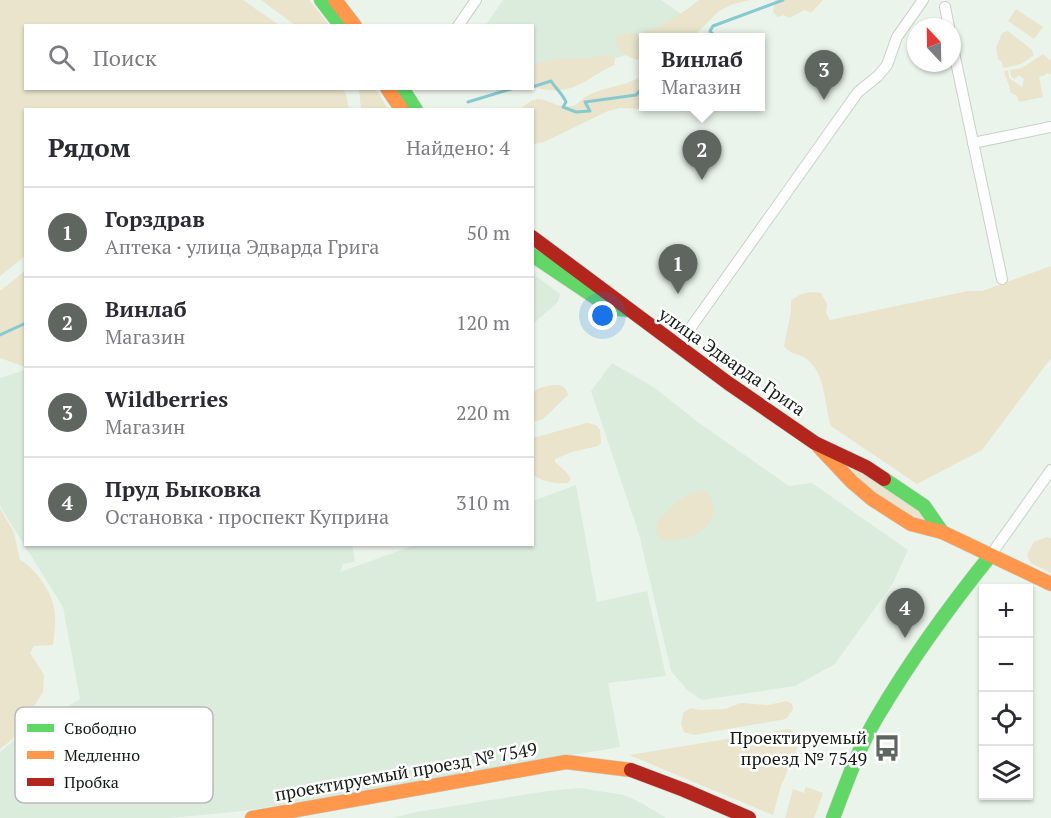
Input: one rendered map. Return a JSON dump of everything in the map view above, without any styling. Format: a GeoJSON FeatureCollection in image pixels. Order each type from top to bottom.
{"type":"FeatureCollection","features":[{"type":"Feature","properties":{"kind":"street"},"geometry":{"type":"LineString","coordinates":[[321,0],[339,24]]}},
{"type":"Feature","properties":{"kind":"street"},"geometry":{"type":"LineString","coordinates":[[335,0],[353,24]]}},
{"type":"Feature","properties":{"kind":"street"},"geometry":{"type":"LineString","coordinates":[[459,24],[476,0]]}},
{"type":"Feature","properties":{"kind":"street"},"geometry":{"type":"LineString","coordinates":[[677,347],[858,92],[878,76],[886,65],[897,37],[922,0]]}},
{"type":"Feature","properties":{"kind":"street"},"geometry":{"type":"LineString","coordinates":[[945,7],[947,18]]}},
{"type":"Feature","properties":{"kind":"street"},"geometry":{"type":"LineString","coordinates":[[958,72],[1002,279]]}},
{"type":"Feature","properties":{"kind":"street"},"geometry":{"type":"LineString","coordinates":[[390,90],[404,98]]}},
{"type":"Feature","properties":{"kind":"street"},"geometry":{"type":"LineString","coordinates":[[973,143],[1051,127]]}},
{"type":"Feature","properties":{"kind":"street","name":"улица Эдварда Грига"},"geometry":{"type":"LineString","coordinates":[[534,238],[677,347],[815,443],[866,467],[924,506],[942,532]]}},
{"type":"Feature","properties":{"kind":"street","name":"улица Эдварда Грига"},"geometry":{"type":"LineString","coordinates":[[534,256],[611,308],[628,310]]}},
{"type":"Feature","properties":{"kind":"street","name":"улица Эдварда Грига"},"geometry":{"type":"LineString","coordinates":[[815,443],[834,465],[873,499],[911,524],[942,532],[1051,584]]}},
{"type":"Feature","properties":{"kind":"street"},"geometry":{"type":"LineString","coordinates":[[833,818],[854,763],[876,718],[933,633],[1051,470]]}},
{"type":"Feature","properties":{"kind":"street","name":"проектируемый проезд № 7549"},"geometry":{"type":"LineString","coordinates":[[252,818],[566,762],[625,768],[749,818]]}},
{"type":"Feature","properties":{"kind":"shaded area"},"geometry":{"type":"Polygon","coordinates":[[[0,0],[243,0],[278,24],[24,24],[24,90],[343,90],[346,94],[349,108],[24,108],[24,257],[0,276],[0,0]]]}},
{"type":"Feature","properties":{"kind":"shaded area"},"geometry":{"type":"Polygon","coordinates":[[[261,0],[309,0],[328,24],[294,24],[261,0]]]}},
{"type":"Feature","properties":{"kind":"shaded area"},"geometry":{"type":"Polygon","coordinates":[[[503,0],[661,0],[697,25],[664,33],[639,33],[639,50],[581,69],[534,70],[534,24],[486,24],[503,0]]]}},
{"type":"Feature","properties":{"kind":"shaded area"},"geometry":{"type":"Polygon","coordinates":[[[699,0],[750,0],[733,4],[719,11],[697,33],[639,33],[639,60],[629,57],[618,47],[615,38],[653,29],[699,0]]]}},
{"type":"Feature","properties":{"kind":"shaded area"},"geometry":{"type":"Polygon","coordinates":[[[775,0],[823,0],[811,13],[805,10],[789,18],[784,15],[778,17],[773,12],[775,0]]]}},
{"type":"Feature","properties":{"kind":"shaded area"},"geometry":{"type":"Polygon","coordinates":[[[1016,9],[1043,27],[1034,39],[1008,21],[1016,9]]]}},
{"type":"Feature","properties":{"kind":"shaded area"},"geometry":{"type":"Polygon","coordinates":[[[1008,31],[1032,50],[1034,55],[1021,64],[1003,68],[996,48],[1002,33],[1008,31]]]}},
{"type":"Feature","properties":{"kind":"shaded area"},"geometry":{"type":"Polygon","coordinates":[[[1043,54],[1051,61],[1051,74],[1046,73],[1039,77],[1043,97],[1019,102],[1017,96],[1010,92],[1004,71],[1008,70],[1009,78],[1022,87],[1024,79],[1019,75],[1014,79],[1010,70],[1022,68],[1043,54]]]}},
{"type":"Feature","properties":{"kind":"shaded area"},"geometry":{"type":"Polygon","coordinates":[[[610,55],[615,59],[614,65],[577,86],[558,90],[534,87],[534,65],[551,60],[610,55]]]}},
{"type":"Feature","properties":{"kind":"shaded area"},"geometry":{"type":"Polygon","coordinates":[[[639,77],[639,109],[620,108],[608,111],[544,142],[534,144],[534,108],[522,108],[529,103],[541,99],[557,105],[572,106],[594,93],[639,77]]]}},
{"type":"Feature","properties":{"kind":"shaded area"},"geometry":{"type":"Polygon","coordinates":[[[359,90],[377,90],[387,108],[361,108],[359,90]]]}},
{"type":"Feature","properties":{"kind":"shaded area"},"geometry":{"type":"Polygon","coordinates":[[[1051,266],[1051,358],[982,450],[917,484],[831,426],[824,390],[814,366],[784,346],[791,301],[805,293],[821,293],[827,304],[826,313],[830,320],[968,291],[982,291],[1051,266]]]}},
{"type":"Feature","properties":{"kind":"shaded area"},"geometry":{"type":"Polygon","coordinates":[[[24,272],[24,367],[0,358],[0,291],[24,272]]]}},
{"type":"Feature","properties":{"kind":"shaded area"},"geometry":{"type":"Polygon","coordinates":[[[534,275],[560,294],[558,302],[534,323],[534,275]]]}},
{"type":"Feature","properties":{"kind":"shaded area"},"geometry":{"type":"Polygon","coordinates":[[[612,363],[655,388],[699,423],[789,486],[812,483],[908,550],[893,583],[835,664],[795,686],[702,700],[687,690],[671,671],[639,534],[591,391],[612,363]]]}},
{"type":"Feature","properties":{"kind":"shaded area"},"geometry":{"type":"Polygon","coordinates":[[[24,370],[24,544],[0,506],[0,378],[24,370]]]}},
{"type":"Feature","properties":{"kind":"shaded area"},"geometry":{"type":"Polygon","coordinates":[[[558,385],[566,390],[568,395],[543,419],[534,422],[534,392],[539,388],[558,385]]]}},
{"type":"Feature","properties":{"kind":"shaded area"},"geometry":{"type":"Polygon","coordinates":[[[587,423],[596,425],[600,430],[601,443],[598,446],[555,459],[555,462],[571,479],[568,483],[558,483],[534,476],[534,438],[587,423]]]}},
{"type":"Feature","properties":{"kind":"shaded area"},"geometry":{"type":"Polygon","coordinates":[[[852,468],[859,470],[916,507],[924,516],[922,521],[918,521],[880,497],[861,482],[852,468]]]}},
{"type":"Feature","properties":{"kind":"shaded area"},"geometry":{"type":"Polygon","coordinates":[[[576,485],[597,602],[647,591],[666,676],[608,683],[620,747],[243,811],[171,818],[0,818],[0,752],[15,739],[15,803],[213,803],[213,707],[67,707],[80,699],[63,607],[25,546],[352,546],[355,562],[343,564],[340,572],[412,546],[534,546],[534,501],[576,485]]]}},
{"type":"Feature","properties":{"kind":"shaded area"},"geometry":{"type":"Polygon","coordinates":[[[698,491],[708,493],[713,503],[713,513],[704,528],[696,534],[676,540],[666,540],[658,536],[656,529],[661,518],[683,498],[698,491]]]}},
{"type":"Feature","properties":{"kind":"shaded area"},"geometry":{"type":"Polygon","coordinates":[[[0,508],[14,533],[20,560],[38,576],[48,591],[54,607],[55,622],[53,645],[34,646],[30,653],[44,675],[43,692],[34,707],[15,707],[15,737],[0,749],[0,508]]]}},
{"type":"Feature","properties":{"kind":"shaded area"},"geometry":{"type":"Polygon","coordinates":[[[1047,537],[1051,538],[1051,573],[1031,563],[1027,555],[1034,542],[1047,537]]]}},
{"type":"Feature","properties":{"kind":"shaded area"},"geometry":{"type":"Polygon","coordinates":[[[787,701],[792,704],[793,709],[786,719],[694,735],[684,732],[681,724],[683,713],[691,708],[725,709],[741,703],[768,705],[787,701]]]}},
{"type":"Feature","properties":{"kind":"shaded area"},"geometry":{"type":"Polygon","coordinates":[[[789,729],[797,734],[800,741],[781,786],[773,815],[629,755],[789,729]]]}},
{"type":"Feature","properties":{"kind":"shaded area"},"geometry":{"type":"Polygon","coordinates":[[[806,787],[823,793],[814,818],[785,818],[793,789],[804,793],[806,787]]]}},
{"type":"Feature","properties":{"kind":"shaded area"},"geometry":{"type":"Polygon","coordinates":[[[580,788],[624,795],[666,818],[392,818],[416,812],[580,788]]]}},
{"type":"Feature","properties":{"kind":"waterway"},"geometry":{"type":"LineString","coordinates":[[712,33],[710,31],[713,26],[783,0]]}},
{"type":"Feature","properties":{"kind":"waterway"},"geometry":{"type":"LineString","coordinates":[[534,86],[551,81],[566,102],[563,107],[576,112],[590,111],[585,102],[636,95],[639,92]]}},
{"type":"Feature","properties":{"kind":"waterway"},"geometry":{"type":"LineString","coordinates":[[468,102],[507,90]]}},
{"type":"Feature","properties":{"kind":"waterway"},"geometry":{"type":"LineString","coordinates":[[0,335],[24,324]]}},
{"type":"Feature","properties":{"kind":"traffic: fast"},"geometry":{"type":"LineString","coordinates":[[321,0],[339,24]]}},
{"type":"Feature","properties":{"kind":"traffic: fast"},"geometry":{"type":"LineString","coordinates":[[403,90],[415,108]]}},
{"type":"Feature","properties":{"kind":"traffic: fast"},"geometry":{"type":"LineString","coordinates":[[534,256],[611,308],[628,310]]}},
{"type":"Feature","properties":{"kind":"traffic: fast"},"geometry":{"type":"LineString","coordinates":[[884,479],[924,506],[942,532]]}},
{"type":"Feature","properties":{"kind":"traffic: fast"},"geometry":{"type":"LineString","coordinates":[[833,818],[858,754],[877,717],[930,635],[990,556]]}},
{"type":"Feature","properties":{"kind":"traffic: slow"},"geometry":{"type":"LineString","coordinates":[[335,0],[353,24]]}},
{"type":"Feature","properties":{"kind":"traffic: slow"},"geometry":{"type":"LineString","coordinates":[[388,90],[401,108]]}},
{"type":"Feature","properties":{"kind":"traffic: slow"},"geometry":{"type":"LineString","coordinates":[[819,447],[852,482],[872,499],[911,524],[942,532],[1051,584]]}},
{"type":"Feature","properties":{"kind":"traffic: slow"},"geometry":{"type":"LineString","coordinates":[[252,818],[566,762],[631,770]]}},
{"type":"Feature","properties":{"kind":"traffic: jam"},"geometry":{"type":"LineString","coordinates":[[534,238],[728,383],[815,443],[866,467],[884,479]]}},
{"type":"Feature","properties":{"kind":"traffic: jam"},"geometry":{"type":"LineString","coordinates":[[631,770],[749,818]]}},
{"type":"Feature","properties":{"kind":"place","name":"Wildberries"},"geometry":{"type":"Point","coordinates":[824,100]}},
{"type":"Feature","properties":{"kind":"place","name":"Винлаб"},"geometry":{"type":"Point","coordinates":[702,180]}},
{"type":"Feature","properties":{"kind":"place","name":"Горздрав"},"geometry":{"type":"Point","coordinates":[678,294]}},
{"type":"Feature","properties":{"kind":"place","name":"Пруд Быковка"},"geometry":{"type":"Point","coordinates":[905,638]}},
{"type":"Feature","properties":{"kind":"place","name":"Проектируемый проезд № 7549"},"geometry":{"type":"Point","coordinates":[887,748]}}]}
